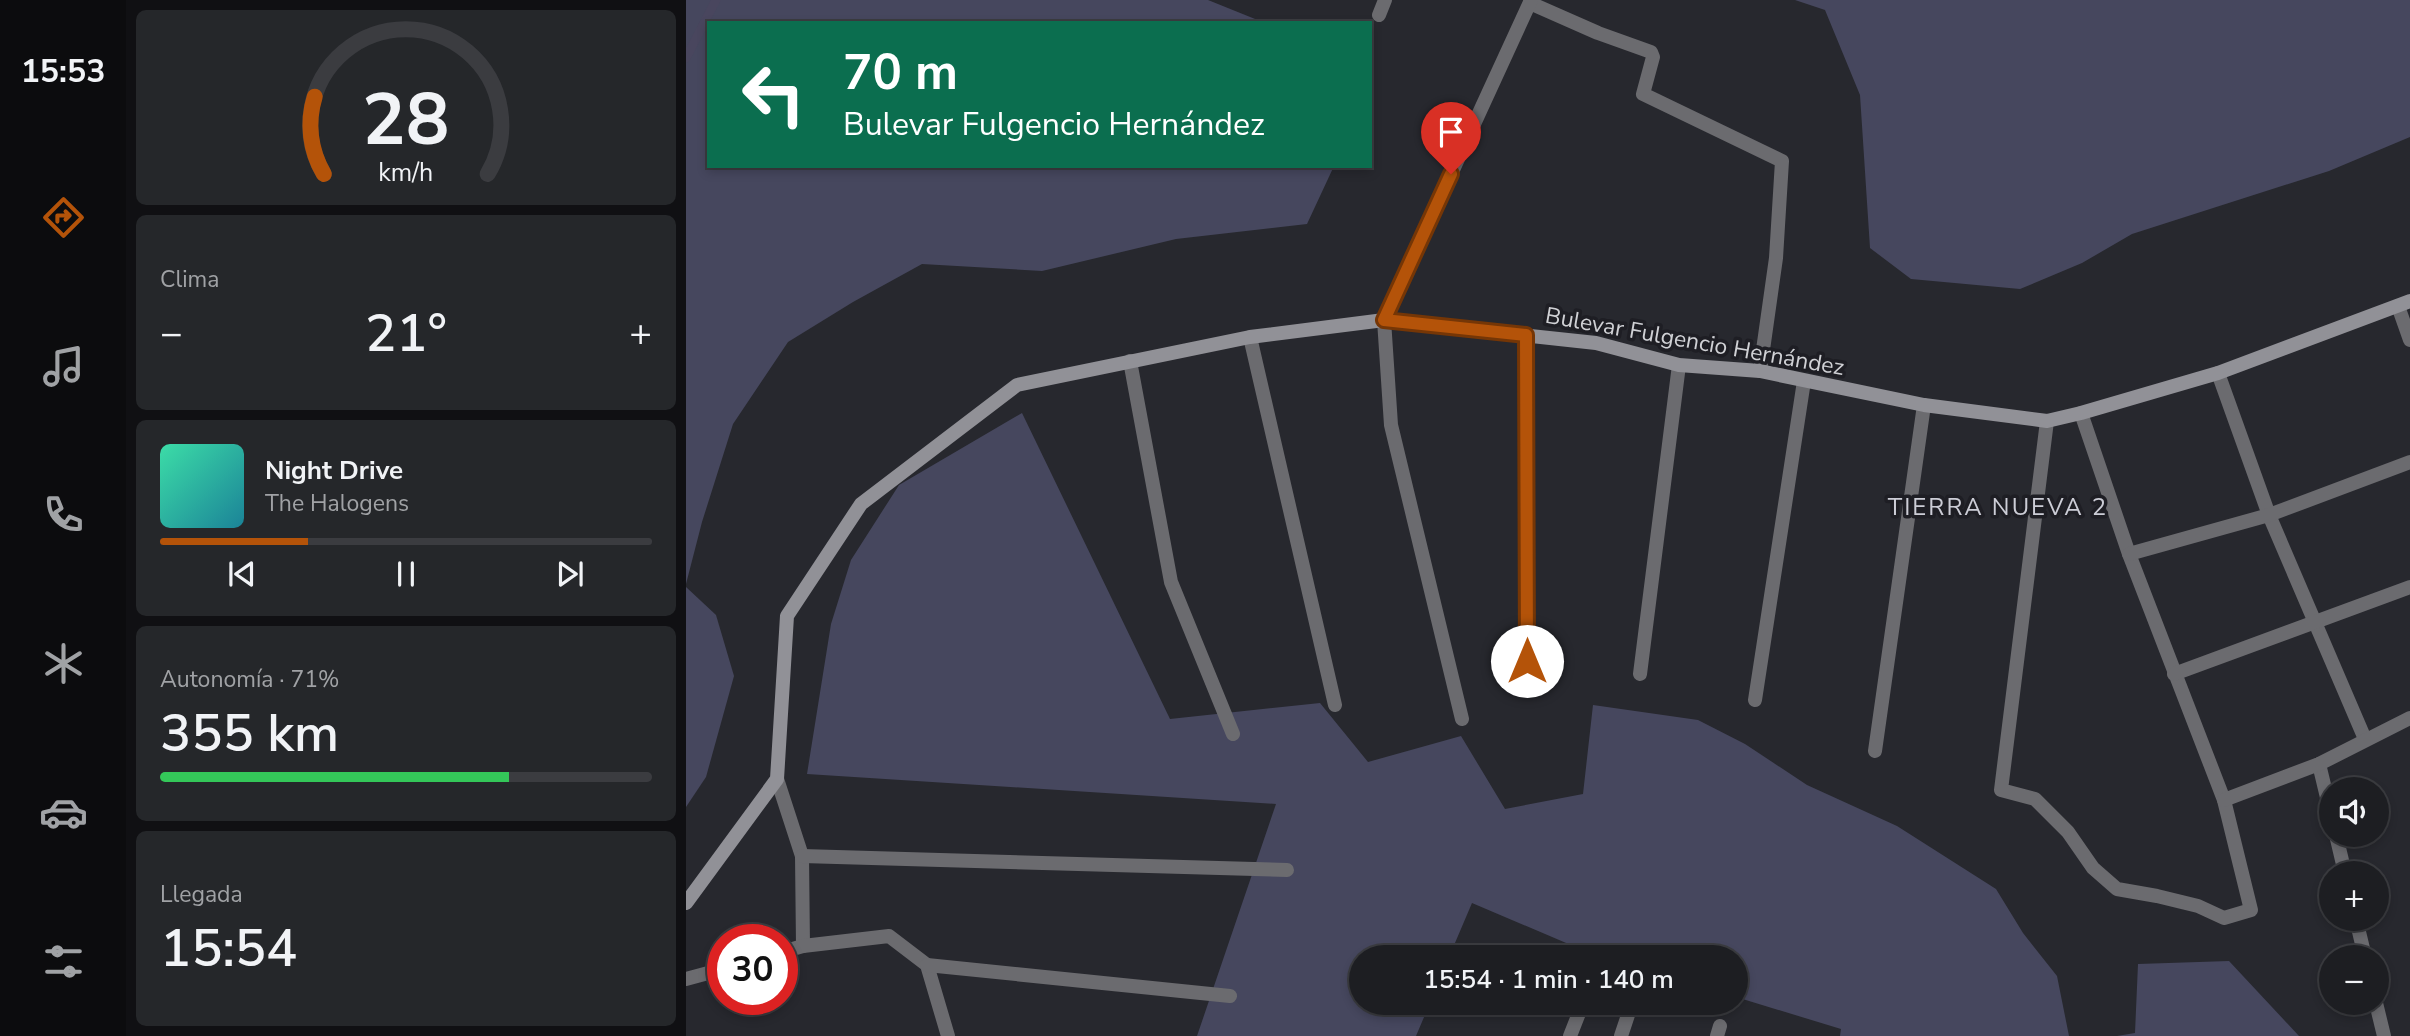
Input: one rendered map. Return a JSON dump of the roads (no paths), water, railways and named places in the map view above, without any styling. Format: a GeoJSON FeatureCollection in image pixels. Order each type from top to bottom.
{"type":"FeatureCollection","features":[{"type":"Feature","properties":{"kind":"street"},"geometry":{"type":"LineString","coordinates":[[1379,15],[1385,0]]}},
{"type":"Feature","properties":{"kind":"street"},"geometry":{"type":"LineString","coordinates":[[1462,719],[1391,425],[1384,320],[1530,2],[1598,33],[1651,52],[1653,57],[1643,94],[1784,164],[1776,258],[1760,371]]}},
{"type":"Feature","properties":{"kind":"street"},"geometry":{"type":"LineString","coordinates":[[2404,303],[2410,340]]}},
{"type":"Feature","properties":{"kind":"street","name":"Bulevar Fulgencio Hernández"},"geometry":{"type":"LineString","coordinates":[[776,779],[787,616],[862,504],[1017,385],[1250,337],[1384,320],[1596,343],[1679,365],[1760,371],[1924,405],[2047,421],[2218,373],[2404,303]]}},
{"type":"Feature","properties":{"kind":"street"},"geometry":{"type":"LineString","coordinates":[[1526,335],[1527,661]]}},
{"type":"Feature","properties":{"kind":"street"},"geometry":{"type":"LineString","coordinates":[[1250,337],[1335,705]]}},
{"type":"Feature","properties":{"kind":"street"},"geometry":{"type":"LineString","coordinates":[[1130,361],[1171,582],[1233,734]]}},
{"type":"Feature","properties":{"kind":"street"},"geometry":{"type":"LineString","coordinates":[[1640,674],[1679,365]]}},
{"type":"Feature","properties":{"kind":"street"},"geometry":{"type":"LineString","coordinates":[[2218,373],[2269,515],[2365,739]]}},
{"type":"Feature","properties":{"kind":"street"},"geometry":{"type":"LineString","coordinates":[[1755,700],[1804,381]]}},
{"type":"Feature","properties":{"kind":"street"},"geometry":{"type":"LineString","coordinates":[[1875,751],[1924,405]]}},
{"type":"Feature","properties":{"kind":"street"},"geometry":{"type":"LineString","coordinates":[[2047,421],[2001,790],[2035,799],[2068,832],[2093,868],[2117,889],[2198,906],[2224,918],[2251,910],[2224,800],[2129,554],[2081,413]]}},
{"type":"Feature","properties":{"kind":"street"},"geometry":{"type":"LineString","coordinates":[[2129,554],[2269,515],[2410,462]]}},
{"type":"Feature","properties":{"kind":"street"},"geometry":{"type":"LineString","coordinates":[[2174,674],[2410,587]]}},
{"type":"Feature","properties":{"kind":"street"},"geometry":{"type":"LineString","coordinates":[[2224,800],[2319,764],[2410,718]]}},
{"type":"Feature","properties":{"kind":"street"},"geometry":{"type":"LineString","coordinates":[[2319,764],[2322,777]]}},
{"type":"Feature","properties":{"kind":"street"},"geometry":{"type":"LineString","coordinates":[[776,779],[802,856],[803,946]]}},
{"type":"Feature","properties":{"kind":"street"},"geometry":{"type":"LineString","coordinates":[[686,903],[776,779]]}},
{"type":"Feature","properties":{"kind":"street"},"geometry":{"type":"LineString","coordinates":[[802,856],[1287,870]]}},
{"type":"Feature","properties":{"kind":"street"},"geometry":{"type":"LineString","coordinates":[[798,947],[889,936],[928,965],[1230,996]]}},
{"type":"Feature","properties":{"kind":"street"},"geometry":{"type":"LineString","coordinates":[[928,965],[948,1036]]}},
{"type":"Feature","properties":{"kind":"street"},"geometry":{"type":"LineString","coordinates":[[686,979],[707,973]]}},
{"type":"Feature","properties":{"kind":"street"},"geometry":{"type":"LineString","coordinates":[[1570,1036],[1578,1015]]}},
{"type":"Feature","properties":{"kind":"street"},"geometry":{"type":"LineString","coordinates":[[1621,1036],[1628,1015]]}},
{"type":"Feature","properties":{"kind":"street"},"geometry":{"type":"LineString","coordinates":[[2379,1015],[2384,1036]]}},
{"type":"Feature","properties":{"kind":"waterway"},"geometry":{"type":"LineString","coordinates":[[686,58],[716,0]]}},
{"type":"Feature","properties":{"kind":"district","name":"TIERRA NUEVA 2"},"geometry":{"type":"Point","coordinates":[1998,507]}}]}
